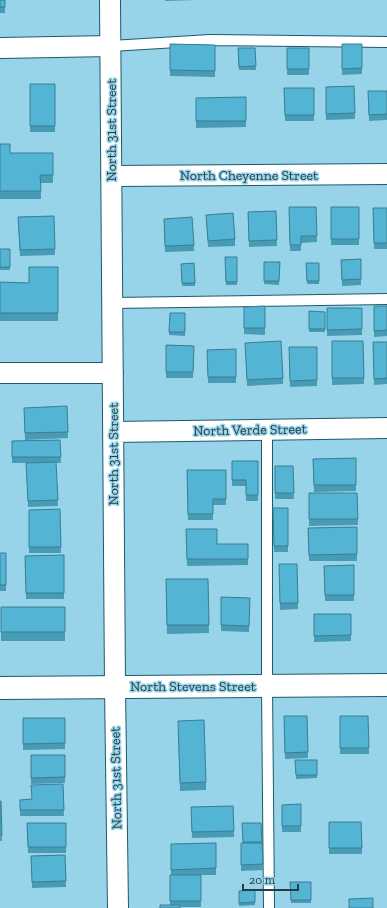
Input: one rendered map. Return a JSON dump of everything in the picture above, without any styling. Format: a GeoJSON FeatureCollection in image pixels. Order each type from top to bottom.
{"type":"FeatureCollection","features":[{"type":"Feature","properties":{"kind":"street","name":"North 31st Street"},"geometry":{"type":"LineString","coordinates":[[110,0],[118,908]]}},
{"type":"Feature","properties":{"kind":"street"},"geometry":{"type":"LineString","coordinates":[[0,48],[111,46]]}},
{"type":"Feature","properties":{"kind":"street","name":"North Cheyenne Street"},"geometry":{"type":"LineString","coordinates":[[111,176],[387,174]]}},
{"type":"Feature","properties":{"kind":"street"},"geometry":{"type":"LineString","coordinates":[[0,373],[113,373]]}},
{"type":"Feature","properties":{"kind":"street","name":"North Verde Street"},"geometry":{"type":"LineString","coordinates":[[113,432],[387,428]]}},
{"type":"Feature","properties":{"kind":"street","name":"North Stevens Street"},"geometry":{"type":"LineString","coordinates":[[0,688],[387,685]]}},
{"type":"Feature","properties":{"kind":"lane"},"geometry":{"type":"LineString","coordinates":[[111,46],[210,40],[387,42]]}},
{"type":"Feature","properties":{"kind":"lane"},"geometry":{"type":"LineString","coordinates":[[112,303],[387,299]]}},
{"type":"Feature","properties":{"kind":"lane"},"geometry":{"type":"LineString","coordinates":[[267,430],[269,908]]}},
{"type":"Feature","properties":{"kind":"building"},"geometry":{"type":"Polygon","coordinates":[[[0,0],[5,0],[5,7],[0,7],[0,0]]]}},
{"type":"Feature","properties":{"kind":"building"},"geometry":{"type":"Polygon","coordinates":[[[170,44],[215,45],[215,71],[170,70],[170,44]]]}},
{"type":"Feature","properties":{"kind":"building"},"geometry":{"type":"Polygon","coordinates":[[[342,44],[362,44],[362,68],[342,69],[342,44]]]}},
{"type":"Feature","properties":{"kind":"building"},"geometry":{"type":"Polygon","coordinates":[[[238,48],[255,48],[256,66],[239,67],[238,48]]]}},
{"type":"Feature","properties":{"kind":"building"},"geometry":{"type":"Polygon","coordinates":[[[287,48],[309,48],[309,69],[287,69],[287,48]]]}},
{"type":"Feature","properties":{"kind":"building"},"geometry":{"type":"Polygon","coordinates":[[[30,84],[55,84],[55,126],[30,126],[30,84]]]}},
{"type":"Feature","properties":{"kind":"building"},"geometry":{"type":"Polygon","coordinates":[[[354,86],[355,113],[326,114],[326,87],[354,86]]]}},
{"type":"Feature","properties":{"kind":"building"},"geometry":{"type":"Polygon","coordinates":[[[284,88],[314,88],[314,115],[285,115],[284,88]]]}},
{"type":"Feature","properties":{"kind":"building"},"geometry":{"type":"Polygon","coordinates":[[[368,91],[387,91],[387,114],[369,115],[368,91]]]}},
{"type":"Feature","properties":{"kind":"building"},"geometry":{"type":"Polygon","coordinates":[[[246,97],[246,121],[196,121],[196,98],[246,97]]]}},
{"type":"Feature","properties":{"kind":"building"},"geometry":{"type":"Polygon","coordinates":[[[0,144],[10,144],[10,153],[53,153],[53,175],[40,175],[41,191],[0,191],[0,144]]]}},
{"type":"Feature","properties":{"kind":"building"},"geometry":{"type":"Polygon","coordinates":[[[289,207],[316,207],[317,236],[301,236],[301,245],[290,245],[289,207]]]}},
{"type":"Feature","properties":{"kind":"building"},"geometry":{"type":"Polygon","coordinates":[[[331,207],[359,207],[359,239],[331,239],[331,207]]]}},
{"type":"Feature","properties":{"kind":"building"},"geometry":{"type":"Polygon","coordinates":[[[373,208],[387,208],[387,243],[374,243],[373,208]]]}},
{"type":"Feature","properties":{"kind":"building"},"geometry":{"type":"Polygon","coordinates":[[[276,211],[277,240],[249,241],[248,212],[276,211]]]}},
{"type":"Feature","properties":{"kind":"building"},"geometry":{"type":"Polygon","coordinates":[[[233,213],[235,239],[208,241],[206,215],[233,213]]]}},
{"type":"Feature","properties":{"kind":"building"},"geometry":{"type":"Polygon","coordinates":[[[54,216],[55,249],[20,250],[18,217],[54,216]]]}},
{"type":"Feature","properties":{"kind":"building"},"geometry":{"type":"Polygon","coordinates":[[[192,217],[194,245],[165,246],[164,219],[192,217]]]}},
{"type":"Feature","properties":{"kind":"building"},"geometry":{"type":"Polygon","coordinates":[[[0,249],[10,249],[10,267],[0,267],[0,249]]]}},
{"type":"Feature","properties":{"kind":"building"},"geometry":{"type":"Polygon","coordinates":[[[225,257],[237,257],[237,282],[226,282],[225,257]]]}},
{"type":"Feature","properties":{"kind":"building"},"geometry":{"type":"Polygon","coordinates":[[[361,259],[361,279],[342,280],[341,260],[361,259]]]}},
{"type":"Feature","properties":{"kind":"building"},"geometry":{"type":"Polygon","coordinates":[[[264,262],[280,262],[279,281],[264,281],[264,262]]]}},
{"type":"Feature","properties":{"kind":"building"},"geometry":{"type":"Polygon","coordinates":[[[194,263],[195,283],[182,283],[181,264],[194,263]]]}},
{"type":"Feature","properties":{"kind":"building"},"geometry":{"type":"Polygon","coordinates":[[[306,263],[319,263],[319,281],[307,281],[306,263]]]}},
{"type":"Feature","properties":{"kind":"building"},"geometry":{"type":"Polygon","coordinates":[[[29,267],[58,267],[58,313],[0,313],[0,282],[29,283],[29,267]]]}},
{"type":"Feature","properties":{"kind":"building"},"geometry":{"type":"Polygon","coordinates":[[[265,306],[265,328],[244,328],[244,307],[265,306]]]}},
{"type":"Feature","properties":{"kind":"building"},"geometry":{"type":"Polygon","coordinates":[[[374,306],[387,306],[387,330],[374,331],[374,306]]]}},
{"type":"Feature","properties":{"kind":"building"},"geometry":{"type":"Polygon","coordinates":[[[327,308],[362,308],[362,329],[327,330],[327,308]]]}},
{"type":"Feature","properties":{"kind":"building"},"geometry":{"type":"Polygon","coordinates":[[[309,311],[325,312],[325,329],[309,329],[309,311]]]}},
{"type":"Feature","properties":{"kind":"building"},"geometry":{"type":"Polygon","coordinates":[[[170,313],[185,313],[185,332],[169,332],[170,313]]]}},
{"type":"Feature","properties":{"kind":"building"},"geometry":{"type":"Polygon","coordinates":[[[281,341],[283,378],[247,380],[245,343],[281,341]]]}},
{"type":"Feature","properties":{"kind":"building"},"geometry":{"type":"Polygon","coordinates":[[[332,341],[363,341],[364,378],[332,378],[332,341]]]}},
{"type":"Feature","properties":{"kind":"building"},"geometry":{"type":"Polygon","coordinates":[[[373,342],[387,342],[387,378],[374,379],[373,342]]]}},
{"type":"Feature","properties":{"kind":"building"},"geometry":{"type":"Polygon","coordinates":[[[166,345],[194,346],[193,372],[166,372],[166,345]]]}},
{"type":"Feature","properties":{"kind":"building"},"geometry":{"type":"Polygon","coordinates":[[[289,347],[317,347],[317,380],[290,381],[289,347]]]}},
{"type":"Feature","properties":{"kind":"building"},"geometry":{"type":"Polygon","coordinates":[[[236,349],[236,377],[208,377],[207,350],[236,349]]]}},
{"type":"Feature","properties":{"kind":"building"},"geometry":{"type":"Polygon","coordinates":[[[67,406],[68,432],[25,433],[24,408],[67,406]]]}},
{"type":"Feature","properties":{"kind":"building"},"geometry":{"type":"Polygon","coordinates":[[[60,440],[61,457],[12,457],[12,441],[60,440]]]}},
{"type":"Feature","properties":{"kind":"building"},"geometry":{"type":"Polygon","coordinates":[[[356,458],[356,485],[314,485],[313,459],[356,458]]]}},
{"type":"Feature","properties":{"kind":"building"},"geometry":{"type":"Polygon","coordinates":[[[232,461],[258,461],[258,495],[246,495],[246,480],[232,480],[232,461]]]}},
{"type":"Feature","properties":{"kind":"building"},"geometry":{"type":"Polygon","coordinates":[[[56,462],[58,500],[28,501],[26,463],[56,462]]]}},
{"type":"Feature","properties":{"kind":"building"},"geometry":{"type":"Polygon","coordinates":[[[275,466],[293,466],[294,493],[275,493],[275,466]]]}},
{"type":"Feature","properties":{"kind":"building"},"geometry":{"type":"Polygon","coordinates":[[[187,470],[226,470],[226,499],[213,499],[213,514],[188,514],[187,470]]]}},
{"type":"Feature","properties":{"kind":"building"},"geometry":{"type":"Polygon","coordinates":[[[309,493],[357,493],[358,519],[309,519],[309,493]]]}},
{"type":"Feature","properties":{"kind":"building"},"geometry":{"type":"Polygon","coordinates":[[[273,508],[288,508],[288,546],[274,546],[273,508]]]}},
{"type":"Feature","properties":{"kind":"building"},"geometry":{"type":"Polygon","coordinates":[[[60,509],[61,547],[29,547],[29,510],[60,509]]]}},
{"type":"Feature","properties":{"kind":"building"},"geometry":{"type":"Polygon","coordinates":[[[357,527],[357,554],[309,555],[308,528],[357,527]]]}},
{"type":"Feature","properties":{"kind":"building"},"geometry":{"type":"Polygon","coordinates":[[[186,529],[217,529],[217,544],[248,544],[248,559],[187,559],[186,529]]]}},
{"type":"Feature","properties":{"kind":"building"},"geometry":{"type":"Polygon","coordinates":[[[0,553],[6,553],[6,585],[0,585],[0,553]]]}},
{"type":"Feature","properties":{"kind":"building"},"geometry":{"type":"Polygon","coordinates":[[[64,555],[64,593],[26,593],[25,556],[64,555]]]}},
{"type":"Feature","properties":{"kind":"building"},"geometry":{"type":"Polygon","coordinates":[[[279,564],[297,564],[298,603],[280,603],[279,564]]]}},
{"type":"Feature","properties":{"kind":"building"},"geometry":{"type":"Polygon","coordinates":[[[354,565],[354,595],[325,595],[324,566],[354,565]]]}},
{"type":"Feature","properties":{"kind":"building"},"geometry":{"type":"Polygon","coordinates":[[[166,579],[208,579],[209,625],[167,625],[166,579]]]}},
{"type":"Feature","properties":{"kind":"building"},"geometry":{"type":"Polygon","coordinates":[[[221,597],[250,598],[249,626],[221,625],[221,597]]]}},
{"type":"Feature","properties":{"kind":"building"},"geometry":{"type":"Polygon","coordinates":[[[1,607],[65,607],[65,632],[1,632],[1,607]]]}},
{"type":"Feature","properties":{"kind":"building"},"geometry":{"type":"Polygon","coordinates":[[[314,614],[351,614],[351,635],[314,636],[314,614]]]}},
{"type":"Feature","properties":{"kind":"building"},"geometry":{"type":"Polygon","coordinates":[[[284,716],[307,716],[308,752],[285,753],[284,716]]]}},
{"type":"Feature","properties":{"kind":"building"},"geometry":{"type":"Polygon","coordinates":[[[340,716],[368,716],[369,748],[340,748],[340,716]]]}},
{"type":"Feature","properties":{"kind":"building"},"geometry":{"type":"Polygon","coordinates":[[[23,718],[65,718],[65,743],[23,744],[23,718]]]}},
{"type":"Feature","properties":{"kind":"building"},"geometry":{"type":"Polygon","coordinates":[[[204,720],[206,782],[180,783],[178,721],[204,720]]]}},
{"type":"Feature","properties":{"kind":"building"},"geometry":{"type":"Polygon","coordinates":[[[31,755],[65,755],[65,777],[31,778],[31,755]]]}},
{"type":"Feature","properties":{"kind":"building"},"geometry":{"type":"Polygon","coordinates":[[[295,760],[317,760],[317,775],[296,775],[295,760]]]}},
{"type":"Feature","properties":{"kind":"building"},"geometry":{"type":"Polygon","coordinates":[[[63,784],[64,810],[20,810],[20,800],[32,799],[31,785],[63,784]]]}},
{"type":"Feature","properties":{"kind":"building"},"geometry":{"type":"Polygon","coordinates":[[[1,801],[2,835],[0,835],[1,801]]]}},
{"type":"Feature","properties":{"kind":"building"},"geometry":{"type":"Polygon","coordinates":[[[301,804],[301,826],[282,826],[282,805],[301,804]]]}},
{"type":"Feature","properties":{"kind":"building"},"geometry":{"type":"Polygon","coordinates":[[[233,806],[234,831],[192,832],[191,807],[233,806]]]}},
{"type":"Feature","properties":{"kind":"building"},"geometry":{"type":"Polygon","coordinates":[[[329,822],[361,822],[362,848],[329,848],[329,822]]]}},
{"type":"Feature","properties":{"kind":"building"},"geometry":{"type":"Polygon","coordinates":[[[27,823],[66,823],[66,847],[28,847],[27,823]]]}},
{"type":"Feature","properties":{"kind":"building"},"geometry":{"type":"Polygon","coordinates":[[[242,823],[261,823],[262,842],[243,842],[242,823]]]}},
{"type":"Feature","properties":{"kind":"building"},"geometry":{"type":"Polygon","coordinates":[[[216,843],[216,868],[171,870],[171,844],[216,843]]]}},
{"type":"Feature","properties":{"kind":"building"},"geometry":{"type":"Polygon","coordinates":[[[241,843],[262,843],[263,864],[241,865],[241,843]]]}},
{"type":"Feature","properties":{"kind":"building"},"geometry":{"type":"Polygon","coordinates":[[[65,855],[66,881],[32,882],[31,856],[65,855]]]}},
{"type":"Feature","properties":{"kind":"building"},"geometry":{"type":"Polygon","coordinates":[[[170,875],[201,875],[201,901],[170,901],[170,875]]]}},
{"type":"Feature","properties":{"kind":"building"},"geometry":{"type":"Polygon","coordinates":[[[290,882],[311,882],[311,900],[291,900],[290,882]]]}},
{"type":"Feature","properties":{"kind":"building"},"geometry":{"type":"Polygon","coordinates":[[[255,890],[255,902],[239,903],[239,891],[255,890]]]}},
{"type":"Feature","properties":{"kind":"building"},"geometry":{"type":"Polygon","coordinates":[[[373,898],[373,908],[349,908],[349,899],[373,898]]]}},
{"type":"Feature","properties":{"kind":"building"},"geometry":{"type":"Polygon","coordinates":[[[160,905],[180,905],[180,908],[160,908],[160,905]]]}}]}
